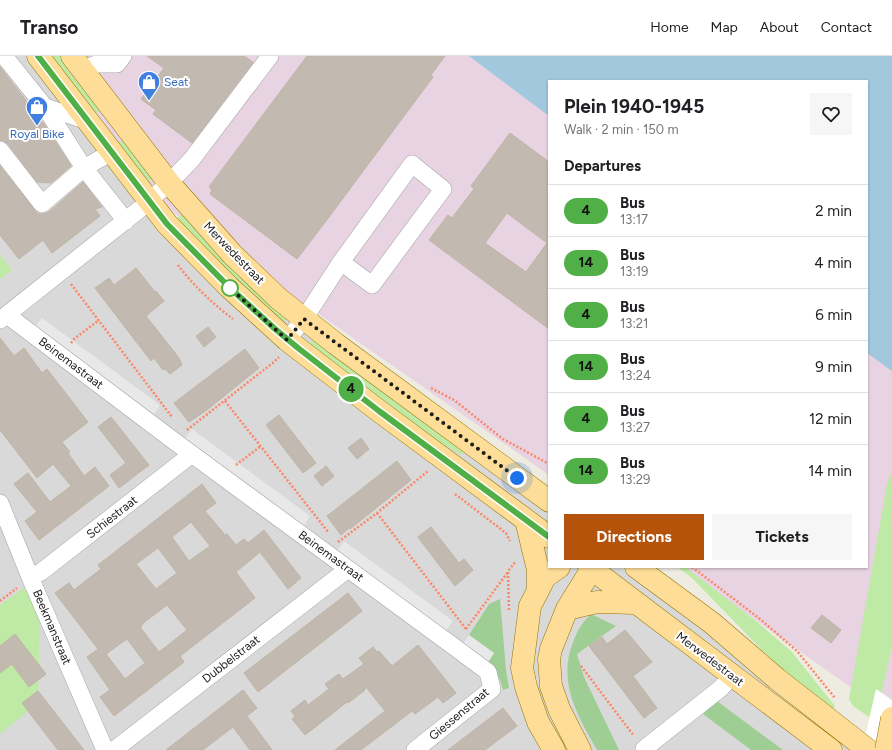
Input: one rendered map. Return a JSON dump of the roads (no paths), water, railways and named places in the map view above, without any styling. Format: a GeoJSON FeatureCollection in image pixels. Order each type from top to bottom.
{"type":"FeatureCollection","features":[{"type":"Feature","properties":{"kind":"main road"},"geometry":{"type":"LineString","coordinates":[[38,56],[167,224],[284,346],[379,411],[548,536]]}},
{"type":"Feature","properties":{"kind":"main road","name":"Merwedestraat"},"geometry":{"type":"LineString","coordinates":[[77,63],[174,178],[232,254],[279,299],[307,313],[548,500]]}},
{"type":"Feature","properties":{"kind":"main road"},"geometry":{"type":"LineString","coordinates":[[526,520],[538,570],[538,590]]}},
{"type":"Feature","properties":{"kind":"main road"},"geometry":{"type":"LineString","coordinates":[[554,750],[538,722],[526,687],[522,668],[530,606],[547,574],[557,568]]}},
{"type":"Feature","properties":{"kind":"main road"},"geometry":{"type":"LineString","coordinates":[[580,750],[559,709],[551,686],[549,659],[567,609],[591,568]]}},
{"type":"Feature","properties":{"kind":"main road","name":"Merwedestraat"},"geometry":{"type":"LineString","coordinates":[[591,568],[635,603],[831,750]]}},
{"type":"Feature","properties":{"kind":"main road"},"geometry":{"type":"LineString","coordinates":[[637,568],[712,623],[777,679],[868,750]]}},
{"type":"Feature","properties":{"kind":"main road"},"geometry":{"type":"LineString","coordinates":[[567,609],[597,602],[635,603]]}},
{"type":"Feature","properties":{"kind":"main road"},"geometry":{"type":"LineString","coordinates":[[886,750],[892,718]]}},
{"type":"Feature","properties":{"kind":"street"},"geometry":{"type":"LineString","coordinates":[[4,56],[45,107],[84,168],[126,221]]}},
{"type":"Feature","properties":{"kind":"street"},"geometry":{"type":"LineString","coordinates":[[77,63],[117,64],[123,56]]}},
{"type":"Feature","properties":{"kind":"street"},"geometry":{"type":"LineString","coordinates":[[3,317],[150,202],[192,159],[270,56]]}},
{"type":"Feature","properties":{"kind":"street"},"geometry":{"type":"LineString","coordinates":[[45,107],[88,121]]}},
{"type":"Feature","properties":{"kind":"street"},"geometry":{"type":"LineString","coordinates":[[0,150],[42,204],[84,168],[103,158],[111,151]]}},
{"type":"Feature","properties":{"kind":"street"},"geometry":{"type":"LineString","coordinates":[[284,346],[341,262],[412,164],[443,189],[372,285],[341,262]]}},
{"type":"Feature","properties":{"kind":"street","name":"Beinemastraat"},"geometry":{"type":"LineString","coordinates":[[3,317],[61,356],[488,672]]}},
{"type":"Feature","properties":{"kind":"street","name":"Schiestraat"},"geometry":{"type":"LineString","coordinates":[[30,577],[41,572],[192,454]]}},
{"type":"Feature","properties":{"kind":"street","name":"Beekmanstraat"},"geometry":{"type":"LineString","coordinates":[[0,503],[30,577],[105,750]]}},
{"type":"Feature","properties":{"kind":"street","name":"Dubbelstraat"},"geometry":{"type":"LineString","coordinates":[[114,750],[348,569]]}},
{"type":"Feature","properties":{"kind":"street","name":"Giessenstraat"},"geometry":{"type":"LineString","coordinates":[[415,750],[492,689],[488,672]]}},
{"type":"Feature","properties":{"kind":"street"},"geometry":{"type":"LineString","coordinates":[[644,749],[721,688],[732,676]]}},
{"type":"Feature","properties":{"kind":"water"},"geometry":{"type":"Polygon","coordinates":[[[469,56],[892,56],[892,371],[868,354],[868,80],[548,80],[548,115],[469,56]]]}},
{"type":"Feature","properties":{"kind":"place","name":"Seat"},"geometry":{"type":"Point","coordinates":[149,102]}},
{"type":"Feature","properties":{"kind":"place","name":"Royal Bike"},"geometry":{"type":"Point","coordinates":[37,126]}}]}
